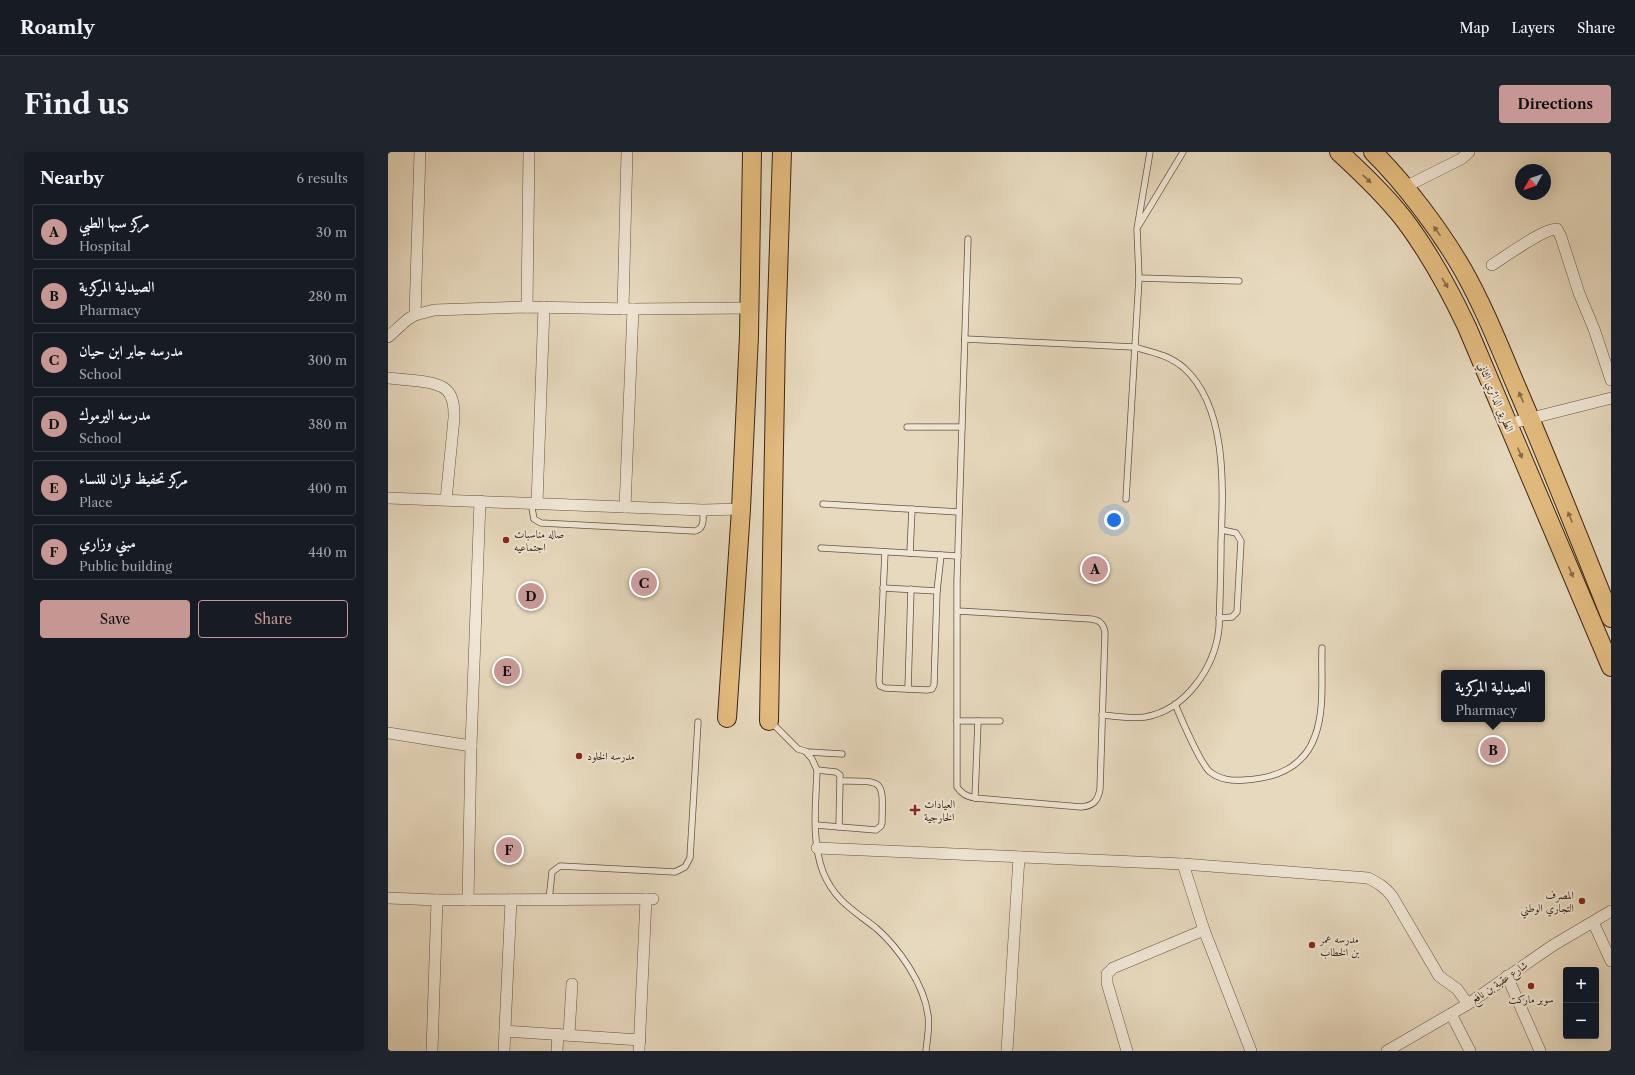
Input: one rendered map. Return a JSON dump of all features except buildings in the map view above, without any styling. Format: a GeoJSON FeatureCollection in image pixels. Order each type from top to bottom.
{"type":"FeatureCollection","features":[{"type":"Feature","properties":{"kind":"main road"},"geometry":{"type":"LineString","coordinates":[[728,718],[741,509],[749,335],[752,152]]}},
{"type":"Feature","properties":{"kind":"main road"},"geometry":{"type":"LineString","coordinates":[[769,721],[776,337],[782,152]]}},
{"type":"Feature","properties":{"kind":"main road","name":"الطريق الدائري الثاني"},"geometry":{"type":"LineString","coordinates":[[1339,152],[1371,182],[1403,219],[1428,254],[1450,291],[1611,667]]}},
{"type":"Feature","properties":{"kind":"main road","name":"الطريق الدائري الثاني"},"geometry":{"type":"LineString","coordinates":[[1372,152],[1387,160],[1463,270],[1482,307],[1530,419],[1611,618]]}},
{"type":"Feature","properties":{"kind":"main road"},"geometry":{"type":"LineString","coordinates":[[749,335],[776,337]]}},
{"type":"Feature","properties":{"kind":"street"},"geometry":{"type":"LineString","coordinates":[[415,315],[420,152]]}},
{"type":"Feature","properties":{"kind":"street"},"geometry":{"type":"LineString","coordinates":[[527,306],[529,152]]}},
{"type":"Feature","properties":{"kind":"street"},"geometry":{"type":"LineString","coordinates":[[626,506],[628,309],[627,152]]}},
{"type":"Feature","properties":{"kind":"street"},"geometry":{"type":"LineString","coordinates":[[1405,188],[1462,158],[1469,152]]}},
{"type":"Feature","properties":{"kind":"street"},"geometry":{"type":"LineString","coordinates":[[1492,265],[1542,234],[1553,229],[1557,229],[1611,380]]}},
{"type":"Feature","properties":{"kind":"street"},"geometry":{"type":"LineString","coordinates":[[388,337],[415,315],[434,310],[527,306],[628,309],[749,308]]}},
{"type":"Feature","properties":{"kind":"street"},"geometry":{"type":"LineString","coordinates":[[534,503],[544,307]]}},
{"type":"Feature","properties":{"kind":"street"},"geometry":{"type":"LineString","coordinates":[[388,378],[435,383],[443,386],[449,392],[455,408],[446,500]]}},
{"type":"Feature","properties":{"kind":"street"},"geometry":{"type":"LineString","coordinates":[[1508,424],[1611,398]]}},
{"type":"Feature","properties":{"kind":"street"},"geometry":{"type":"LineString","coordinates":[[388,498],[703,510],[741,509]]}},
{"type":"Feature","properties":{"kind":"street"},"geometry":{"type":"LineString","coordinates":[[468,900],[471,746],[480,501]]}},
{"type":"Feature","properties":{"kind":"street"},"geometry":{"type":"LineString","coordinates":[[388,734],[471,746]]}},
{"type":"Feature","properties":{"kind":"street"},"geometry":{"type":"LineString","coordinates":[[817,848],[1183,864],[1368,878],[1378,882],[1386,888],[1438,976],[1457,989],[1468,1004]]}},
{"type":"Feature","properties":{"kind":"street"},"geometry":{"type":"LineString","coordinates":[[1008,1051],[1019,857]]}},
{"type":"Feature","properties":{"kind":"street"},"geometry":{"type":"LineString","coordinates":[[1183,864],[1204,930],[1251,1051]]}},
{"type":"Feature","properties":{"kind":"street"},"geometry":{"type":"LineString","coordinates":[[388,898],[437,900],[650,900],[640,1045],[563,1035],[505,1031]]}},
{"type":"Feature","properties":{"kind":"street"},"geometry":{"type":"LineString","coordinates":[[432,1051],[437,900]]}},
{"type":"Feature","properties":{"kind":"street"},"geometry":{"type":"LineString","coordinates":[[504,1051],[511,900]]}},
{"type":"Feature","properties":{"kind":"street","name":"شارع عقبة بن نافع"},"geometry":{"type":"LineString","coordinates":[[1394,1049],[1468,1004],[1552,946],[1611,911]]}},
{"type":"Feature","properties":{"kind":"street"},"geometry":{"type":"LineString","coordinates":[[1594,922],[1611,961]]}},
{"type":"Feature","properties":{"kind":"street"},"geometry":{"type":"LineString","coordinates":[[1127,1051],[1107,983],[1107,974],[1113,968],[1204,930]]}},
{"type":"Feature","properties":{"kind":"street"},"geometry":{"type":"LineString","coordinates":[[1507,976],[1540,1051]]}},
{"type":"Feature","properties":{"kind":"street"},"geometry":{"type":"LineString","coordinates":[[557,1051],[563,1035],[572,984]]}},
{"type":"Feature","properties":{"kind":"street"},"geometry":{"type":"LineString","coordinates":[[1451,1014],[1470,1051]]}},
{"type":"Feature","properties":{"kind":"lane"},"geometry":{"type":"LineString","coordinates":[[1126,499],[1139,278],[1137,229],[1150,152]]}},
{"type":"Feature","properties":{"kind":"lane"},"geometry":{"type":"LineString","coordinates":[[1137,229],[1183,152]]}},
{"type":"Feature","properties":{"kind":"lane"},"geometry":{"type":"LineString","coordinates":[[958,611],[1091,619],[1101,622],[1105,633],[1100,789],[1099,797],[1095,803],[1088,807],[1081,808],[975,798],[961,793],[957,787],[958,556],[968,239]]}},
{"type":"Feature","properties":{"kind":"lane"},"geometry":{"type":"LineString","coordinates":[[1139,278],[1239,281]]}},
{"type":"Feature","properties":{"kind":"lane"},"geometry":{"type":"LineString","coordinates":[[965,338],[1134,347],[1159,353],[1183,367],[1196,381],[1206,398],[1214,424],[1223,479],[1219,618],[1216,648],[1208,668],[1195,685],[1175,704],[1162,712],[1134,718],[1102,715]]}},
{"type":"Feature","properties":{"kind":"lane"},"geometry":{"type":"LineString","coordinates":[[907,428],[962,427]]}},
{"type":"Feature","properties":{"kind":"lane"},"geometry":{"type":"LineString","coordinates":[[534,503],[534,519],[541,523],[695,531],[701,528],[703,524],[703,510]]}},
{"type":"Feature","properties":{"kind":"lane"},"geometry":{"type":"LineString","coordinates":[[823,504],[960,512]]}},
{"type":"Feature","properties":{"kind":"lane"},"geometry":{"type":"LineString","coordinates":[[910,554],[912,509]]}},
{"type":"Feature","properties":{"kind":"lane"},"geometry":{"type":"LineString","coordinates":[[1219,618],[1232,617],[1237,612],[1241,541],[1236,533],[1222,530]]}},
{"type":"Feature","properties":{"kind":"lane"},"geometry":{"type":"LineString","coordinates":[[821,548],[958,556]]}},
{"type":"Feature","properties":{"kind":"lane"},"geometry":{"type":"LineString","coordinates":[[885,552],[879,684],[882,688],[930,690],[934,685],[937,591],[941,555]]}},
{"type":"Feature","properties":{"kind":"lane"},"geometry":{"type":"LineString","coordinates":[[883,588],[937,591]]}},
{"type":"Feature","properties":{"kind":"lane"},"geometry":{"type":"LineString","coordinates":[[908,689],[911,589]]}},
{"type":"Feature","properties":{"kind":"lane"},"geometry":{"type":"LineString","coordinates":[[1175,704],[1202,760],[1210,771],[1216,776],[1228,780],[1261,779],[1284,772],[1298,762],[1315,738],[1320,711],[1322,648]]}},
{"type":"Feature","properties":{"kind":"lane"},"geometry":{"type":"LineString","coordinates":[[769,721],[794,746],[806,752],[812,759],[817,770],[817,848],[823,872],[830,886],[850,910],[877,929],[889,941],[900,954],[918,984],[928,1016],[926,1051]]}},
{"type":"Feature","properties":{"kind":"lane"},"geometry":{"type":"LineString","coordinates":[[957,721],[1000,722]]}},
{"type":"Feature","properties":{"kind":"lane"},"geometry":{"type":"LineString","coordinates":[[975,798],[978,721]]}},
{"type":"Feature","properties":{"kind":"lane"},"geometry":{"type":"LineString","coordinates":[[549,900],[552,872],[560,866],[675,872],[685,867],[690,858],[698,722]]}},
{"type":"Feature","properties":{"kind":"lane"},"geometry":{"type":"LineString","coordinates":[[806,752],[842,754]]}},
{"type":"Feature","properties":{"kind":"lane"},"geometry":{"type":"LineString","coordinates":[[817,770],[836,772],[840,775],[839,827]]}},
{"type":"Feature","properties":{"kind":"lane"},"geometry":{"type":"LineString","coordinates":[[816,825],[876,830],[881,826],[882,794],[880,787],[870,781],[840,781]]}},
{"type":"Feature","properties":{"kind":"place","name":"صاله مناسبات اجتماعيه"},"geometry":{"type":"Point","coordinates":[506,540]}},
{"type":"Feature","properties":{"kind":"place","name":"مركز سبها الطبي"},"geometry":{"type":"Point","coordinates":[1095,569]}},
{"type":"Feature","properties":{"kind":"place","name":"مدرسه جابر ابن حيان"},"geometry":{"type":"Point","coordinates":[644,583]}},
{"type":"Feature","properties":{"kind":"place","name":"مدرسه اليرموك"},"geometry":{"type":"Point","coordinates":[531,596]}},
{"type":"Feature","properties":{"kind":"place","name":"مركز تحفيظ قران للنساء"},"geometry":{"type":"Point","coordinates":[507,671]}},
{"type":"Feature","properties":{"kind":"place","name":"الصيدلية المركزية"},"geometry":{"type":"Point","coordinates":[1493,750]}},
{"type":"Feature","properties":{"kind":"place","name":"مدرسه الخلود"},"geometry":{"type":"Point","coordinates":[579,756]}},
{"type":"Feature","properties":{"kind":"place","name":"العيادات الخارجية"},"geometry":{"type":"Point","coordinates":[915,810]}},
{"type":"Feature","properties":{"kind":"place","name":"مبني وزاري"},"geometry":{"type":"Point","coordinates":[509,850]}},
{"type":"Feature","properties":{"kind":"place","name":"المصرف التجاري الوطني"},"geometry":{"type":"Point","coordinates":[1582,901]}},
{"type":"Feature","properties":{"kind":"place","name":"مدرسه عمر بن الخطاب"},"geometry":{"type":"Point","coordinates":[1312,945]}},
{"type":"Feature","properties":{"kind":"place","name":"سوبر ماركت"},"geometry":{"type":"Point","coordinates":[1531,986]}}]}
